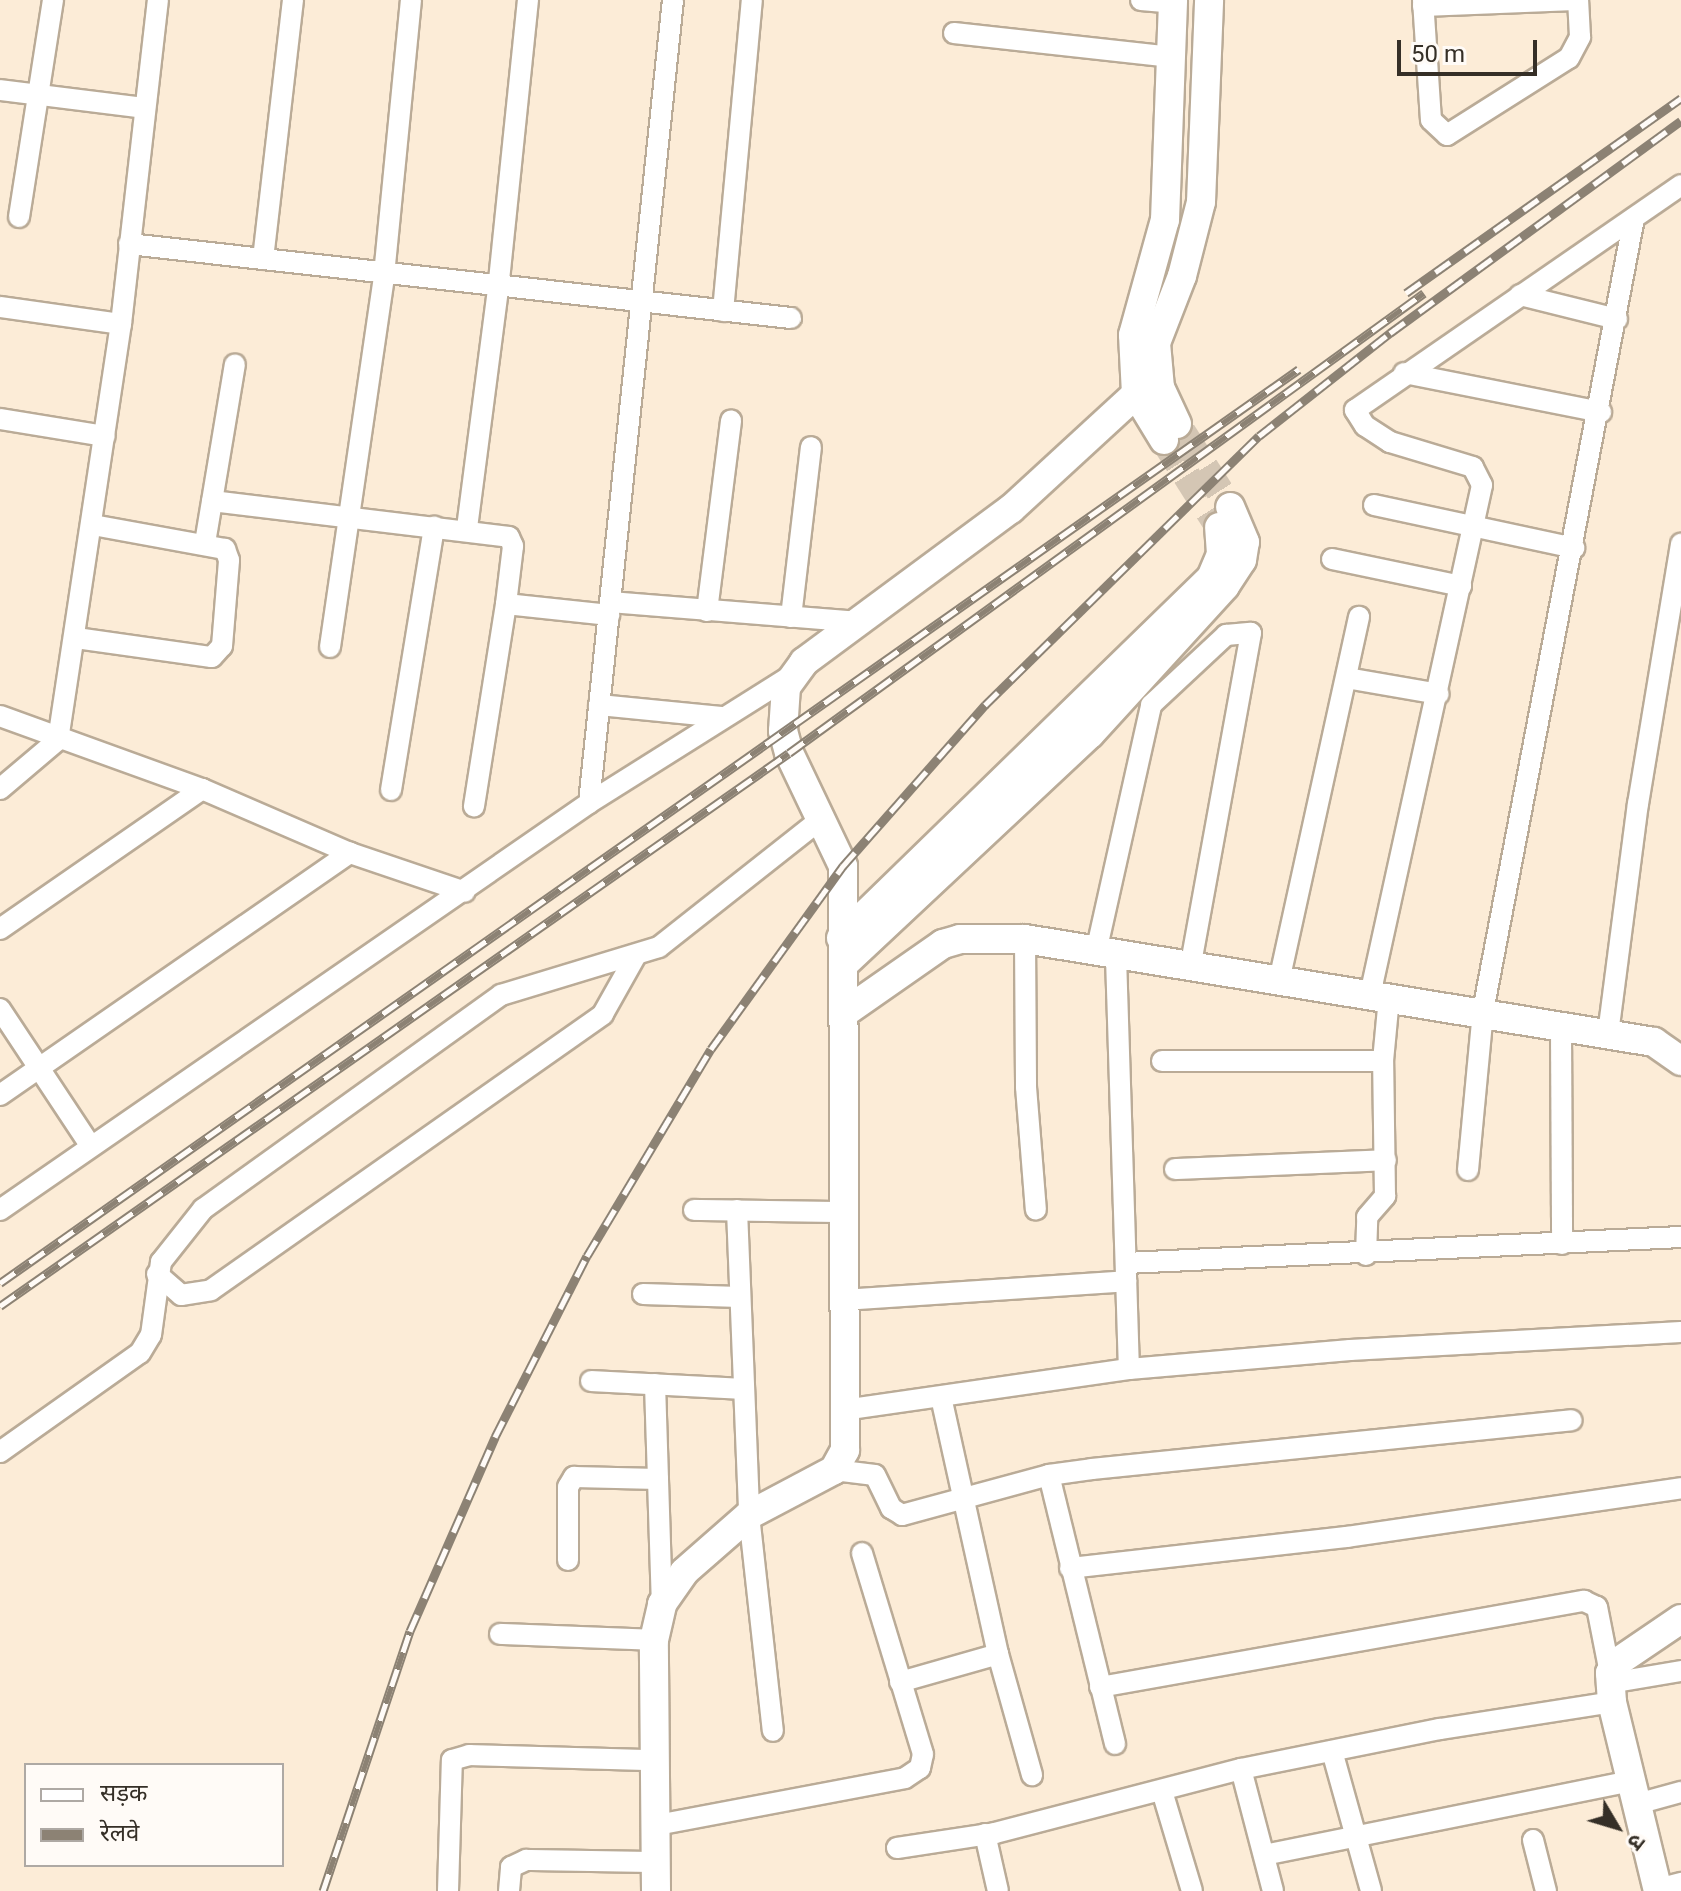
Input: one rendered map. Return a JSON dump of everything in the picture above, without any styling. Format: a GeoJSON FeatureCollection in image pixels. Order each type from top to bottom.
{"type":"FeatureCollection","features":[{"type":"Feature","properties":{"kind":"street"},"geometry":{"type":"LineString","coordinates":[[19,217],[42,96],[53,0]]}},
{"type":"Feature","properties":{"kind":"street"},"geometry":{"type":"LineString","coordinates":[[0,789],[58,740],[76,638],[121,324],[158,0]]}},
{"type":"Feature","properties":{"kind":"street"},"geometry":{"type":"LineString","coordinates":[[263,259],[293,0]]}},
{"type":"Feature","properties":{"kind":"street"},"geometry":{"type":"LineString","coordinates":[[330,647],[346,515],[384,275],[411,0]]}},
{"type":"Feature","properties":{"kind":"street"},"geometry":{"type":"LineString","coordinates":[[467,528],[498,290],[528,0]]}},
{"type":"Feature","properties":{"kind":"street"},"geometry":{"type":"LineString","coordinates":[[589,803],[644,303],[673,0]]}},
{"type":"Feature","properties":{"kind":"street"},"geometry":{"type":"LineString","coordinates":[[723,311],[752,0]]}},
{"type":"Feature","properties":{"kind":"street"},"geometry":{"type":"LineString","coordinates":[[1141,0],[1173,2],[1165,220],[1133,335],[1148,391],[1171,432]]}},
{"type":"Feature","properties":{"kind":"street"},"geometry":{"type":"LineString","coordinates":[[0,1210],[90,1145],[465,892],[589,803],[721,717],[794,674],[1011,509],[1148,391],[1156,343],[1182,276],[1201,202],[1209,0]]}},
{"type":"Feature","properties":{"kind":"street"},"geometry":{"type":"LineString","coordinates":[[1577,0],[1580,37],[1569,58],[1447,135],[1431,120],[1423,3],[1577,0]]}},
{"type":"Feature","properties":{"kind":"street"},"geometry":{"type":"LineString","coordinates":[[954,33],[1172,57]]}},
{"type":"Feature","properties":{"kind":"street"},"geometry":{"type":"LineString","coordinates":[[0,90],[144,108]]}},
{"type":"Feature","properties":{"kind":"street"},"geometry":{"type":"LineString","coordinates":[[1366,1255],[1367,1217],[1385,1196],[1380,997],[1482,485],[1479,471],[1390,442],[1355,413],[1365,398],[1681,185]]}},
{"type":"Feature","properties":{"kind":"street"},"geometry":{"type":"LineString","coordinates":[[1468,1170],[1483,1011],[1601,412],[1634,218]]}},
{"type":"Feature","properties":{"kind":"street"},"geometry":{"type":"LineString","coordinates":[[129,244],[498,290],[791,318]]}},
{"type":"Feature","properties":{"kind":"street"},"geometry":{"type":"LineString","coordinates":[[1520,295],[1617,319]]}},
{"type":"Feature","properties":{"kind":"street"},"geometry":{"type":"LineString","coordinates":[[0,307],[121,324]]}},
{"type":"Feature","properties":{"kind":"street"},"geometry":{"type":"LineString","coordinates":[[205,543],[235,364]]}},
{"type":"Feature","properties":{"kind":"street"},"geometry":{"type":"LineString","coordinates":[[1404,373],[1601,412]]}},
{"type":"Feature","properties":{"kind":"street"},"geometry":{"type":"LineString","coordinates":[[0,419],[105,436]]}},
{"type":"Feature","properties":{"kind":"street"},"geometry":{"type":"LineString","coordinates":[[707,611],[731,421]]}},
{"type":"Feature","properties":{"kind":"street"},"geometry":{"type":"LineString","coordinates":[[791,617],[811,447]]}},
{"type":"Feature","properties":{"kind":"street"},"geometry":{"type":"LineString","coordinates":[[212,501],[467,528],[503,533],[511,541],[506,604],[474,806]]}},
{"type":"Feature","properties":{"kind":"street"},"geometry":{"type":"LineString","coordinates":[[1374,505],[1574,548]]}},
{"type":"Feature","properties":{"kind":"street"},"geometry":{"type":"LineString","coordinates":[[843,951],[1211,578],[1221,554],[1224,517]]}},
{"type":"Feature","properties":{"kind":"street"},"geometry":{"type":"LineString","coordinates":[[76,638],[216,654],[222,646],[228,553],[205,543],[93,525]]}},
{"type":"Feature","properties":{"kind":"street"},"geometry":{"type":"LineString","coordinates":[[391,790],[434,526]]}},
{"type":"Feature","properties":{"kind":"street"},"geometry":{"type":"LineString","coordinates":[[1608,1034],[1638,804],[1681,544]]}},
{"type":"Feature","properties":{"kind":"street"},"geometry":{"type":"LineString","coordinates":[[1332,559],[1461,586]]}},
{"type":"Feature","properties":{"kind":"street"},"geometry":{"type":"LineString","coordinates":[[506,604],[707,611],[859,622]]}},
{"type":"Feature","properties":{"kind":"street"},"geometry":{"type":"LineString","coordinates":[[1279,981],[1359,617]]}},
{"type":"Feature","properties":{"kind":"street"},"geometry":{"type":"LineString","coordinates":[[1129,1369],[1106,955],[1151,705],[1226,635],[1251,633],[1190,968]]}},
{"type":"Feature","properties":{"kind":"street"},"geometry":{"type":"LineString","coordinates":[[662,1604],[684,1572],[749,1515],[834,1470],[845,1450],[843,866],[783,731],[783,696],[794,674]]}},
{"type":"Feature","properties":{"kind":"street"},"geometry":{"type":"LineString","coordinates":[[1347,678],[1439,694]]}},
{"type":"Feature","properties":{"kind":"street"},"geometry":{"type":"LineString","coordinates":[[599,705],[721,717]]}},
{"type":"Feature","properties":{"kind":"street"},"geometry":{"type":"LineString","coordinates":[[0,716],[58,740],[202,789],[350,853],[465,892]]}},
{"type":"Feature","properties":{"kind":"street"},"geometry":{"type":"LineString","coordinates":[[0,929],[202,789]]}},
{"type":"Feature","properties":{"kind":"street"},"geometry":{"type":"LineString","coordinates":[[0,1452],[140,1353],[151,1335],[157,1274],[166,1250],[203,1209],[501,995],[635,957],[685,931],[821,819]]}},
{"type":"Feature","properties":{"kind":"street"},"geometry":{"type":"LineString","coordinates":[[0,1095],[350,853]]}},
{"type":"Feature","properties":{"kind":"street"},"geometry":{"type":"LineString","coordinates":[[844,1013],[943,944],[960,939],[1025,939],[1106,955],[1483,1011],[1561,1031],[1608,1034],[1654,1042],[1680,1057]]}},
{"type":"Feature","properties":{"kind":"street"},"geometry":{"type":"LineString","coordinates":[[1025,939],[1026,1087],[1036,1210]]}},
{"type":"Feature","properties":{"kind":"street"},"geometry":{"type":"LineString","coordinates":[[157,1274],[181,1295],[211,1290],[596,1020],[615,999],[635,957]]}},
{"type":"Feature","properties":{"kind":"street"},"geometry":{"type":"LineString","coordinates":[[0,1009],[90,1145]]}},
{"type":"Feature","properties":{"kind":"street"},"geometry":{"type":"LineString","coordinates":[[1561,1031],[1562,1244]]}},
{"type":"Feature","properties":{"kind":"street"},"geometry":{"type":"LineString","coordinates":[[1162,1061],[1383,1061]]}},
{"type":"Feature","properties":{"kind":"street"},"geometry":{"type":"LineString","coordinates":[[1175,1169],[1386,1160]]}},
{"type":"Feature","properties":{"kind":"street"},"geometry":{"type":"LineString","coordinates":[[694,1210],[843,1212]]}},
{"type":"Feature","properties":{"kind":"street"},"geometry":{"type":"LineString","coordinates":[[737,1210],[749,1515],[773,1731]]}},
{"type":"Feature","properties":{"kind":"street"},"geometry":{"type":"LineString","coordinates":[[843,1300],[1126,1272],[1681,1237]]}},
{"type":"Feature","properties":{"kind":"street"},"geometry":{"type":"LineString","coordinates":[[643,1294],[740,1297]]}},
{"type":"Feature","properties":{"kind":"street"},"geometry":{"type":"LineString","coordinates":[[844,1410],[1129,1369],[1410,1346],[1681,1332]]}},
{"type":"Feature","properties":{"kind":"street"},"geometry":{"type":"LineString","coordinates":[[591,1381],[744,1389]]}},
{"type":"Feature","properties":{"kind":"street"},"geometry":{"type":"LineString","coordinates":[[655,1384],[662,1604],[654,1640],[656,1891]]}},
{"type":"Feature","properties":{"kind":"street"},"geometry":{"type":"LineString","coordinates":[[941,1397],[998,1654],[1032,1775]]}},
{"type":"Feature","properties":{"kind":"street"},"geometry":{"type":"LineString","coordinates":[[834,1470],[875,1475],[897,1515],[1049,1475],[1572,1420]]}},
{"type":"Feature","properties":{"kind":"street"},"geometry":{"type":"LineString","coordinates":[[1049,1475],[1115,1744]]}},
{"type":"Feature","properties":{"kind":"street"},"geometry":{"type":"LineString","coordinates":[[568,1560],[568,1487],[574,1477],[658,1479]]}},
{"type":"Feature","properties":{"kind":"street"},"geometry":{"type":"LineString","coordinates":[[1070,1568],[1347,1537],[1681,1488]]}},
{"type":"Feature","properties":{"kind":"street"},"geometry":{"type":"LineString","coordinates":[[657,1825],[914,1774],[923,1754],[862,1553]]}},
{"type":"Feature","properties":{"kind":"street"},"geometry":{"type":"LineString","coordinates":[[1100,1687],[1584,1601],[1597,1607],[1634,1792],[1666,1888]]}},
{"type":"Feature","properties":{"kind":"street"},"geometry":{"type":"LineString","coordinates":[[1611,1686],[1619,1661],[1681,1619]]}},
{"type":"Feature","properties":{"kind":"street"},"geometry":{"type":"LineString","coordinates":[[500,1634],[654,1640]]}},
{"type":"Feature","properties":{"kind":"street"},"geometry":{"type":"LineString","coordinates":[[900,1682],[998,1654]]}},
{"type":"Feature","properties":{"kind":"street"},"geometry":{"type":"LineString","coordinates":[[897,1848],[985,1834],[1241,1769],[1681,1671]]}},
{"type":"Feature","properties":{"kind":"street"},"geometry":{"type":"LineString","coordinates":[[1332,1751],[1371,1891]]}},
{"type":"Feature","properties":{"kind":"street"},"geometry":{"type":"LineString","coordinates":[[448,1891],[452,1760],[469,1755],[653,1760]]}},
{"type":"Feature","properties":{"kind":"street"},"geometry":{"type":"LineString","coordinates":[[1241,1769],[1273,1891]]}},
{"type":"Feature","properties":{"kind":"street"},"geometry":{"type":"LineString","coordinates":[[1162,1791],[1192,1891]]}},
{"type":"Feature","properties":{"kind":"street"},"geometry":{"type":"LineString","coordinates":[[1264,1855],[1356,1835],[1634,1792],[1681,1792]]}},
{"type":"Feature","properties":{"kind":"street"},"geometry":{"type":"LineString","coordinates":[[985,1834],[998,1891]]}},
{"type":"Feature","properties":{"kind":"street"},"geometry":{"type":"LineString","coordinates":[[1533,1840],[1546,1891]]}},
{"type":"Feature","properties":{"kind":"street"},"geometry":{"type":"LineString","coordinates":[[509,1891],[511,1867],[526,1860],[656,1862]]}},
{"type":"Feature","properties":{"kind":"tunnel"},"geometry":{"type":"LineString","coordinates":[[1182,432],[1230,507]]}},
{"type":"Feature","properties":{"kind":"tunnel"},"geometry":{"type":"LineString","coordinates":[[1164,440],[1219,527]]}},
{"type":"Feature","properties":{"kind":"railway"},"geometry":{"type":"LineString","coordinates":[[1406,293],[1681,98]]}},
{"type":"Feature","properties":{"kind":"railway"},"geometry":{"type":"LineString","coordinates":[[323,1891],[410,1631],[495,1437],[587,1256],[711,1049],[843,866],[985,705],[1259,436],[1390,333],[1681,121]]}},
{"type":"Feature","properties":{"kind":"railway"},"geometry":{"type":"LineString","coordinates":[[0,1306],[789,753],[1424,293]]}},
{"type":"Feature","properties":{"kind":"railway"},"geometry":{"type":"LineString","coordinates":[[0,1283],[1299,369]]}}]}
